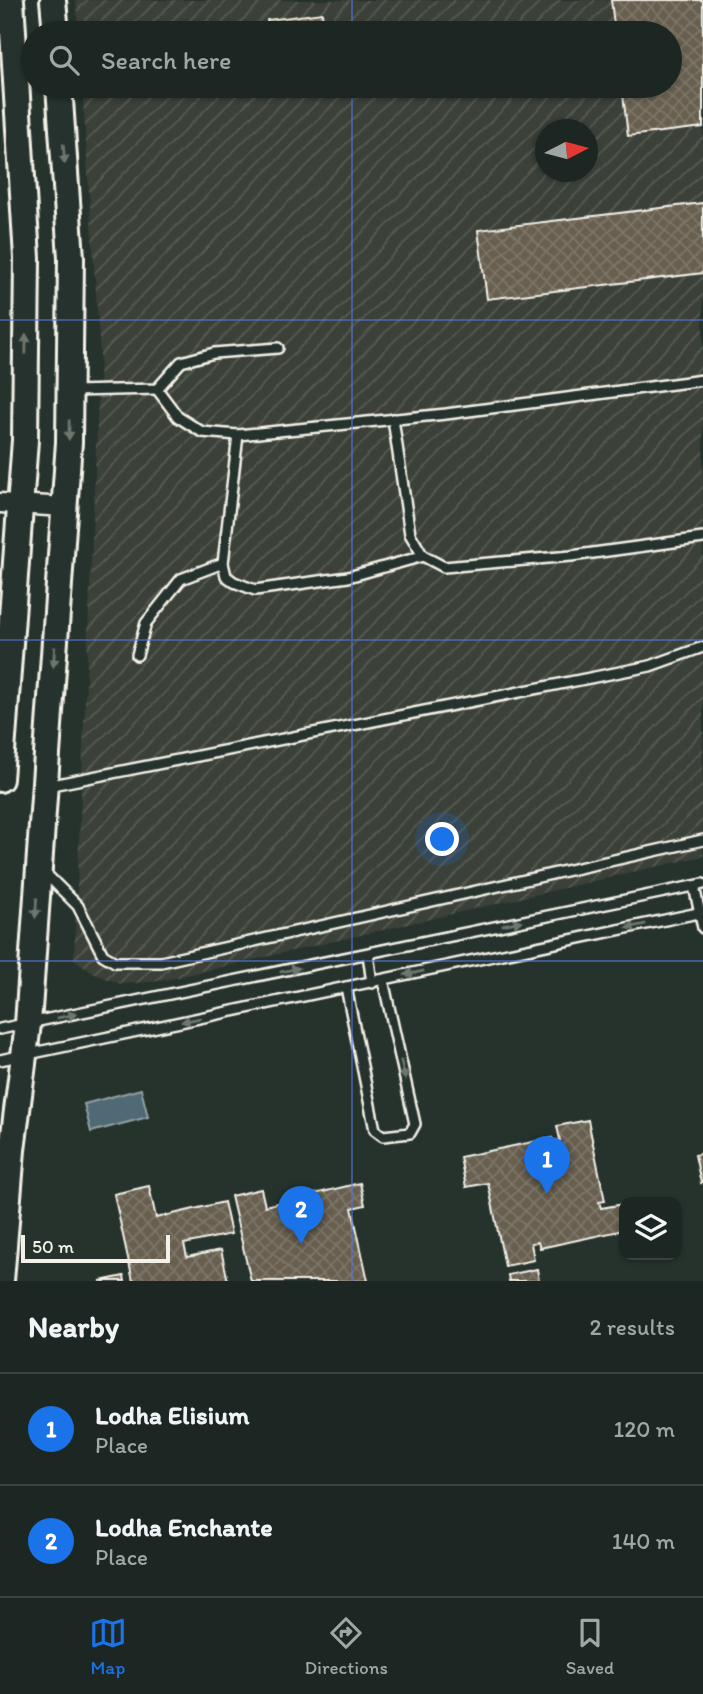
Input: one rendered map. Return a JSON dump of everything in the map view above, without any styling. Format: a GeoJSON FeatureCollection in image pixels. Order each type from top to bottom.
{"type":"FeatureCollection","features":[{"type":"Feature","properties":{"kind":"main road"},"geometry":{"type":"LineString","coordinates":[[0,779],[10,504],[25,440],[27,258],[11,0]]}},
{"type":"Feature","properties":{"kind":"main road"},"geometry":{"type":"LineString","coordinates":[[53,0],[55,21]]}},
{"type":"Feature","properties":{"kind":"main road"},"geometry":{"type":"LineString","coordinates":[[1,1281],[11,1058],[28,1024],[65,507],[70,391],[71,258],[60,98]]}},
{"type":"Feature","properties":{"kind":"street"},"geometry":{"type":"LineString","coordinates":[[10,504],[65,507]]}},
{"type":"Feature","properties":{"kind":"lane"},"geometry":{"type":"LineString","coordinates":[[70,391],[157,389],[181,362],[214,353],[278,348]]}},
{"type":"Feature","properties":{"kind":"lane"},"geometry":{"type":"LineString","coordinates":[[157,389],[178,417],[202,432],[238,435],[393,419],[703,380]]}},
{"type":"Feature","properties":{"kind":"lane"},"geometry":{"type":"LineString","coordinates":[[393,419],[410,534],[423,556],[444,567],[571,556],[703,538]]}},
{"type":"Feature","properties":{"kind":"lane"},"geometry":{"type":"LineString","coordinates":[[238,435],[223,563],[226,576],[234,582],[255,590],[348,577],[423,556]]}},
{"type":"Feature","properties":{"kind":"lane"},"geometry":{"type":"LineString","coordinates":[[137,655],[146,624],[181,579],[223,563]]}},
{"type":"Feature","properties":{"kind":"lane"},"geometry":{"type":"LineString","coordinates":[[45,786],[650,666],[703,648]]}},
{"type":"Feature","properties":{"kind":"lane"},"geometry":{"type":"LineString","coordinates":[[39,867],[78,906],[103,955],[115,962],[161,962],[703,840]]}},
{"type":"Feature","properties":{"kind":"lane"},"geometry":{"type":"LineString","coordinates":[[0,1029],[699,885],[703,928]]}},
{"type":"Feature","properties":{"kind":"lane"},"geometry":{"type":"LineString","coordinates":[[11,1058],[701,912]]}},
{"type":"Feature","properties":{"kind":"lane"},"geometry":{"type":"LineString","coordinates":[[368,954],[372,983]]}},
{"type":"Feature","properties":{"kind":"lane"},"geometry":{"type":"LineString","coordinates":[[346,988],[374,1130],[383,1136],[410,1133],[415,1124],[383,980]]}},
{"type":"Feature","properties":{"kind":"shaded area"},"geometry":{"type":"Polygon","coordinates":[[[76,0],[703,0],[703,856],[161,981],[121,984],[95,974],[74,959],[100,354],[83,98],[682,98],[682,21],[77,21],[76,0]]]}},
{"type":"Feature","properties":{"kind":"water"},"geometry":{"type":"Polygon","coordinates":[[[141,1089],[148,1117],[91,1132],[84,1104],[141,1089]]]}},
{"type":"Feature","properties":{"kind":"building"},"geometry":{"type":"Polygon","coordinates":[[[611,0],[703,0],[703,127],[628,136],[623,98],[682,98],[682,21],[614,21],[611,0]]]}},
{"type":"Feature","properties":{"kind":"building"},"geometry":{"type":"Polygon","coordinates":[[[322,13],[323,21],[267,21],[322,13]]]}},
{"type":"Feature","properties":{"kind":"building"},"geometry":{"type":"Polygon","coordinates":[[[703,203],[703,273],[487,299],[478,230],[703,203]]]}},
{"type":"Feature","properties":{"kind":"building"},"geometry":{"type":"Polygon","coordinates":[[[588,1120],[605,1201],[599,1202],[601,1208],[619,1205],[619,1231],[540,1248],[538,1242],[531,1243],[534,1260],[505,1266],[488,1183],[466,1187],[460,1157],[552,1138],[553,1142],[560,1140],[557,1126],[588,1120]]]}},
{"type":"Feature","properties":{"kind":"building"},"geometry":{"type":"Polygon","coordinates":[[[703,1153],[703,1182],[701,1183],[695,1155],[703,1153]]]}},
{"type":"Feature","properties":{"kind":"building"},"geometry":{"type":"Polygon","coordinates":[[[360,1183],[365,1205],[352,1208],[368,1281],[251,1281],[231,1196],[261,1189],[265,1206],[360,1183]]]}},
{"type":"Feature","properties":{"kind":"building"},"geometry":{"type":"Polygon","coordinates":[[[149,1186],[156,1218],[224,1202],[231,1234],[184,1244],[187,1257],[221,1250],[228,1281],[133,1281],[114,1194],[149,1186]]]}},
{"type":"Feature","properties":{"kind":"building"},"geometry":{"type":"Polygon","coordinates":[[[537,1269],[539,1281],[509,1281],[508,1275],[537,1269]]]}},
{"type":"Feature","properties":{"kind":"building"},"geometry":{"type":"Polygon","coordinates":[[[124,1276],[125,1281],[100,1281],[124,1276]]]}},
{"type":"Feature","properties":{"kind":"place","name":"Lodha Elisium"},"geometry":{"type":"Point","coordinates":[547,1194]}},
{"type":"Feature","properties":{"kind":"place","name":"Lodha Enchante"},"geometry":{"type":"Point","coordinates":[301,1244]}}]}
